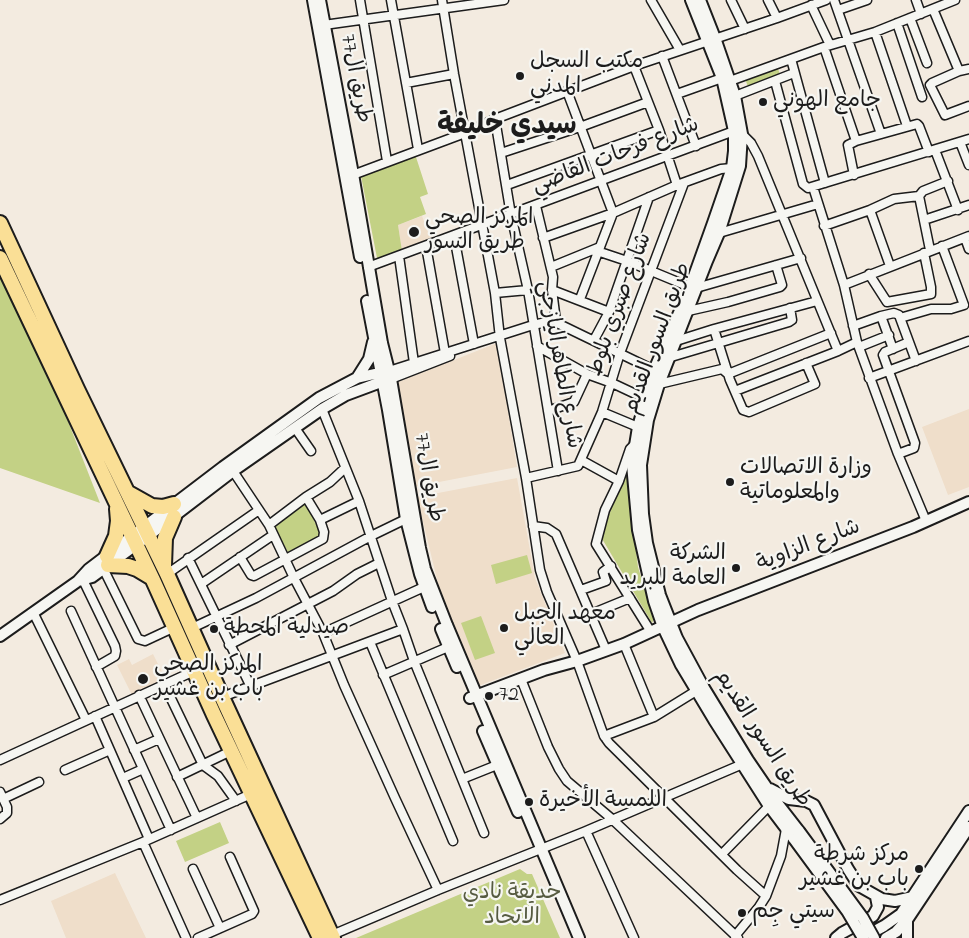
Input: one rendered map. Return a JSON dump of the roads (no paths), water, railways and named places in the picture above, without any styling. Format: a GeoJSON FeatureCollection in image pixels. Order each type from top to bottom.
{"type":"FeatureCollection","features":[{"type":"Feature","properties":{"kind":"highway"},"geometry":{"type":"LineString","coordinates":[[0,223],[117,506],[175,627],[251,794],[325,937]]}},
{"type":"Feature","properties":{"kind":"highway"},"geometry":{"type":"LineString","coordinates":[[0,258],[127,492],[165,570],[222,696],[325,937]]}},
{"type":"Feature","properties":{"kind":"highway"},"geometry":{"type":"LineString","coordinates":[[127,492],[152,506],[174,511],[165,538],[165,570]]}},
{"type":"Feature","properties":{"kind":"highway"},"geometry":{"type":"LineString","coordinates":[[117,506],[116,536],[106,563],[137,569],[153,580]]}},
{"type":"Feature","properties":{"kind":"main road","name":"طريق ال77"},"geometry":{"type":"LineString","coordinates":[[313,0],[368,267],[386,376],[425,569],[473,697],[538,850],[579,938]]}},
{"type":"Feature","properties":{"kind":"main road","name":"طريق ال77"},"geometry":{"type":"LineString","coordinates":[[320,0],[350,176]]}},
{"type":"Feature","properties":{"kind":"main road","name":"طريق السور القديم"},"geometry":{"type":"LineString","coordinates":[[691,0],[711,40],[726,79],[735,96],[740,166],[719,233],[654,370],[638,427],[632,464],[647,543],[667,624],[681,665],[696,691],[746,762],[790,819],[796,835],[863,938]]}},
{"type":"Feature","properties":{"kind":"main road","name":"طريق السور القديم"},"geometry":{"type":"LineString","coordinates":[[700,0],[711,40]]}},
{"type":"Feature","properties":{"kind":"main road","name":"طريق السور القديم"},"geometry":{"type":"LineString","coordinates":[[637,489],[648,420],[688,310],[732,168],[738,133],[726,79]]}},
{"type":"Feature","properties":{"kind":"main road"},"geometry":{"type":"LineString","coordinates":[[350,176],[374,338],[386,376],[406,519],[424,587],[448,647],[473,697],[497,764],[538,850],[571,938]]}},
{"type":"Feature","properties":{"kind":"main road"},"geometry":{"type":"LineString","coordinates":[[357,378],[369,359],[374,338]]}},
{"type":"Feature","properties":{"kind":"main road"},"geometry":{"type":"LineString","coordinates":[[0,636],[81,581],[86,571],[106,563],[319,398],[357,378],[386,376]]}},
{"type":"Feature","properties":{"kind":"main road"},"geometry":{"type":"LineString","coordinates":[[231,467],[295,428],[322,409],[386,376]]}},
{"type":"Feature","properties":{"kind":"main road","name":"شارع الزاوية"},"geometry":{"type":"LineString","coordinates":[[473,697],[544,670],[577,661],[624,644],[667,624],[926,521],[969,502]]}},
{"type":"Feature","properties":{"kind":"main road","name":"طريق السور القديم"},"geometry":{"type":"LineString","coordinates":[[667,624],[769,806],[786,830],[796,835],[863,918],[874,938]]}},
{"type":"Feature","properties":{"kind":"main road"},"geometry":{"type":"LineString","coordinates":[[766,786],[783,796],[814,805],[859,886],[876,897],[895,901],[910,901]]}},
{"type":"Feature","properties":{"kind":"main road"},"geometry":{"type":"LineString","coordinates":[[786,830],[794,808],[802,801]]}},
{"type":"Feature","properties":{"kind":"main road"},"geometry":{"type":"LineString","coordinates":[[863,938],[894,920],[910,901],[969,811]]}},
{"type":"Feature","properties":{"kind":"main road"},"geometry":{"type":"LineString","coordinates":[[886,938],[896,932],[907,920],[969,827]]}},
{"type":"Feature","properties":{"kind":"main road"},"geometry":{"type":"LineString","coordinates":[[836,938],[873,916],[878,907],[876,897]]}},
{"type":"Feature","properties":{"kind":"main road"},"geometry":{"type":"LineString","coordinates":[[907,920],[908,938]]}},
{"type":"Feature","properties":{"kind":"street"},"geometry":{"type":"LineString","coordinates":[[360,0],[387,161]]}},
{"type":"Feature","properties":{"kind":"street"},"geometry":{"type":"LineString","coordinates":[[391,0],[418,149]]}},
{"type":"Feature","properties":{"kind":"street"},"geometry":{"type":"LineString","coordinates":[[442,0],[495,293],[500,336],[543,580],[577,661],[604,736],[616,751],[766,896]]}},
{"type":"Feature","properties":{"kind":"street"},"geometry":{"type":"LineString","coordinates":[[324,25],[443,9],[477,2],[504,0]]}},
{"type":"Feature","properties":{"kind":"street"},"geometry":{"type":"LineString","coordinates":[[651,0],[680,50]]}},
{"type":"Feature","properties":{"kind":"street"},"geometry":{"type":"LineString","coordinates":[[730,0],[745,29]]}},
{"type":"Feature","properties":{"kind":"street"},"geometry":{"type":"LineString","coordinates":[[768,0],[777,18]]}},
{"type":"Feature","properties":{"kind":"street"},"geometry":{"type":"LineString","coordinates":[[799,0],[803,9]]}},
{"type":"Feature","properties":{"kind":"street"},"geometry":{"type":"LineString","coordinates":[[350,176],[634,66],[826,0]]}},
{"type":"Feature","properties":{"kind":"street"},"geometry":{"type":"LineString","coordinates":[[834,0],[881,134]]}},
{"type":"Feature","properties":{"kind":"street"},"geometry":{"type":"LineString","coordinates":[[838,10],[868,0]]}},
{"type":"Feature","properties":{"kind":"street"},"geometry":{"type":"LineString","coordinates":[[916,0],[921,14]]}},
{"type":"Feature","properties":{"kind":"street"},"geometry":{"type":"LineString","coordinates":[[677,94],[874,32],[955,0]]}},
{"type":"Feature","properties":{"kind":"street"},"geometry":{"type":"LineString","coordinates":[[811,5],[827,46],[856,141]]}},
{"type":"Feature","properties":{"kind":"street"},"geometry":{"type":"LineString","coordinates":[[933,9],[959,71]]}},
{"type":"Feature","properties":{"kind":"street"},"geometry":{"type":"LineString","coordinates":[[910,18],[927,63]]}},
{"type":"Feature","properties":{"kind":"street"},"geometry":{"type":"LineString","coordinates":[[896,23],[922,97]]}},
{"type":"Feature","properties":{"kind":"street"},"geometry":{"type":"LineString","coordinates":[[874,32],[907,126]]}},
{"type":"Feature","properties":{"kind":"street"},"geometry":{"type":"LineString","coordinates":[[662,56],[696,146]]}},
{"type":"Feature","properties":{"kind":"street"},"geometry":{"type":"LineString","coordinates":[[790,59],[825,183]]}},
{"type":"Feature","properties":{"kind":"street"},"geometry":{"type":"LineString","coordinates":[[634,66],[680,184]]}},
{"type":"Feature","properties":{"kind":"street"},"geometry":{"type":"LineString","coordinates":[[969,69],[932,82],[930,85],[945,115],[969,106]]}},
{"type":"Feature","properties":{"kind":"street"},"geometry":{"type":"LineString","coordinates":[[735,96],[794,73]]}},
{"type":"Feature","properties":{"kind":"street"},"geometry":{"type":"LineString","coordinates":[[406,83],[454,74]]}},
{"type":"Feature","properties":{"kind":"street"},"geometry":{"type":"LineString","coordinates":[[775,81],[803,184],[806,187],[813,187],[854,175],[969,139]]}},
{"type":"Feature","properties":{"kind":"street"},"geometry":{"type":"LineString","coordinates":[[568,91],[613,213],[580,299]]}},
{"type":"Feature","properties":{"kind":"street"},"geometry":{"type":"LineString","coordinates":[[501,154],[648,102]]}},
{"type":"Feature","properties":{"kind":"street","name":"شارع الطاهراليازجي"},"geometry":{"type":"LineString","coordinates":[[495,119],[528,290],[558,471]]}},
{"type":"Feature","properties":{"kind":"street"},"geometry":{"type":"LineString","coordinates":[[854,175],[848,145],[907,126],[919,125],[948,181],[958,210]]}},
{"type":"Feature","properties":{"kind":"street"},"geometry":{"type":"LineString","coordinates":[[507,185],[659,130]]}},
{"type":"Feature","properties":{"kind":"street"},"geometry":{"type":"LineString","coordinates":[[738,133],[751,143],[758,156],[838,351]]}},
{"type":"Feature","properties":{"kind":"street","name":"شارع فرحات القاضي"},"geometry":{"type":"LineString","coordinates":[[368,267],[668,156],[738,133]]}},
{"type":"Feature","properties":{"kind":"street"},"geometry":{"type":"LineString","coordinates":[[960,142],[969,165]]}},
{"type":"Feature","properties":{"kind":"street"},"geometry":{"type":"LineString","coordinates":[[543,238],[613,213],[680,184],[722,169],[732,168]]}},
{"type":"Feature","properties":{"kind":"street"},"geometry":{"type":"LineString","coordinates":[[824,226],[870,210],[894,199],[918,196],[923,191],[948,181]]}},
{"type":"Feature","properties":{"kind":"street","name":"شارع صبري بلوط"},"geometry":{"type":"LineString","coordinates":[[580,463],[602,412],[620,353],[651,272],[680,184]]}},
{"type":"Feature","properties":{"kind":"street"},"geometry":{"type":"LineString","coordinates":[[813,187],[844,285],[853,326],[869,378],[926,521]]}},
{"type":"Feature","properties":{"kind":"street"},"geometry":{"type":"LineString","coordinates":[[869,274],[886,302],[931,294],[924,220],[918,196]]}},
{"type":"Feature","properties":{"kind":"street"},"geometry":{"type":"LineString","coordinates":[[594,340],[609,312],[649,197]]}},
{"type":"Feature","properties":{"kind":"street"},"geometry":{"type":"LineString","coordinates":[[719,233],[818,204]]}},
{"type":"Feature","properties":{"kind":"street"},"geometry":{"type":"LineString","coordinates":[[924,220],[969,205]]}},
{"type":"Feature","properties":{"kind":"street"},"geometry":{"type":"LineString","coordinates":[[536,206],[553,277],[552,290],[555,320],[559,324],[654,370]]}},
{"type":"Feature","properties":{"kind":"street"},"geometry":{"type":"LineString","coordinates":[[870,210],[890,266]]}},
{"type":"Feature","properties":{"kind":"street"},"geometry":{"type":"LineString","coordinates":[[454,236],[474,344]]}},
{"type":"Feature","properties":{"kind":"street"},"geometry":{"type":"LineString","coordinates":[[844,285],[967,237],[969,249]]}},
{"type":"Feature","properties":{"kind":"street"},"geometry":{"type":"LineString","coordinates":[[426,246],[445,353]]}},
{"type":"Feature","properties":{"kind":"street"},"geometry":{"type":"LineString","coordinates":[[900,318],[931,309],[951,309],[964,305],[942,246]]}},
{"type":"Feature","properties":{"kind":"street"},"geometry":{"type":"LineString","coordinates":[[550,267],[599,249],[694,289],[801,258]]}},
{"type":"Feature","properties":{"kind":"street"},"geometry":{"type":"LineString","coordinates":[[399,256],[414,363]]}},
{"type":"Feature","properties":{"kind":"street"},"geometry":{"type":"LineString","coordinates":[[688,310],[780,287],[782,285],[776,265]]}},
{"type":"Feature","properties":{"kind":"street"},"geometry":{"type":"LineString","coordinates":[[495,293],[528,290]]}},
{"type":"Feature","properties":{"kind":"street"},"geometry":{"type":"LineString","coordinates":[[552,290],[580,299],[609,312]]}},
{"type":"Feature","properties":{"kind":"street"},"geometry":{"type":"LineString","coordinates":[[676,342],[714,329],[817,301]]}},
{"type":"Feature","properties":{"kind":"street"},"geometry":{"type":"LineString","coordinates":[[670,357],[791,321],[790,308]]}},
{"type":"Feature","properties":{"kind":"street"},"geometry":{"type":"LineString","coordinates":[[853,326],[895,313],[900,318],[916,361]]}},
{"type":"Feature","properties":{"kind":"street"},"geometry":{"type":"LineString","coordinates":[[881,316],[893,348]]}},
{"type":"Feature","properties":{"kind":"street"},"geometry":{"type":"LineString","coordinates":[[751,319],[756,331]]}},
{"type":"Feature","properties":{"kind":"street"},"geometry":{"type":"LineString","coordinates":[[386,376],[511,332],[555,320]]}},
{"type":"Feature","properties":{"kind":"street"},"geometry":{"type":"LineString","coordinates":[[714,329],[728,374],[743,410],[750,412],[815,384],[806,363]]}},
{"type":"Feature","properties":{"kind":"street"},"geometry":{"type":"LineString","coordinates":[[728,374],[831,333]]}},
{"type":"Feature","properties":{"kind":"street"},"geometry":{"type":"LineString","coordinates":[[735,391],[838,351],[889,335]]}},
{"type":"Feature","properties":{"kind":"street"},"geometry":{"type":"LineString","coordinates":[[386,376],[414,363],[500,336]]}},
{"type":"Feature","properties":{"kind":"street"},"geometry":{"type":"LineString","coordinates":[[869,378],[969,341]]}},
{"type":"Feature","properties":{"kind":"street"},"geometry":{"type":"LineString","coordinates":[[898,454],[914,448],[915,443],[883,355],[893,348],[909,342]]}},
{"type":"Feature","properties":{"kind":"street"},"geometry":{"type":"LineString","coordinates":[[537,346],[587,374],[612,383],[646,400]]}},
{"type":"Feature","properties":{"kind":"street"},"geometry":{"type":"LineString","coordinates":[[660,384],[722,369],[728,374]]}},
{"type":"Feature","properties":{"kind":"street"},"geometry":{"type":"LineString","coordinates":[[548,411],[574,402],[587,374]]}},
{"type":"Feature","properties":{"kind":"street"},"geometry":{"type":"LineString","coordinates":[[322,409],[359,501],[414,661],[484,833]]}},
{"type":"Feature","properties":{"kind":"street"},"geometry":{"type":"LineString","coordinates":[[602,412],[638,427]]}},
{"type":"Feature","properties":{"kind":"street"},"geometry":{"type":"LineString","coordinates":[[295,428],[311,451]]}},
{"type":"Feature","properties":{"kind":"street"},"geometry":{"type":"LineString","coordinates":[[635,444],[628,453],[619,481],[605,510],[596,538],[596,544],[651,632]]}},
{"type":"Feature","properties":{"kind":"street"},"geometry":{"type":"LineString","coordinates":[[526,478],[558,471],[580,463],[619,481]]}},
{"type":"Feature","properties":{"kind":"street"},"geometry":{"type":"LineString","coordinates":[[231,467],[269,525],[323,633],[387,782],[438,890]]}},
{"type":"Feature","properties":{"kind":"street"},"geometry":{"type":"LineString","coordinates":[[269,525],[306,496],[330,482],[345,468]]}},
{"type":"Feature","properties":{"kind":"street"},"geometry":{"type":"LineString","coordinates":[[240,557],[254,576],[323,539],[324,532],[320,520],[306,496]]}},
{"type":"Feature","properties":{"kind":"street"},"geometry":{"type":"LineString","coordinates":[[320,520],[359,501]]}},
{"type":"Feature","properties":{"kind":"street"},"geometry":{"type":"LineString","coordinates":[[165,570],[188,558],[259,510]]}},
{"type":"Feature","properties":{"kind":"street"},"geometry":{"type":"LineString","coordinates":[[192,628],[294,578],[406,519]]}},
{"type":"Feature","properties":{"kind":"street"},"geometry":{"type":"LineString","coordinates":[[533,526],[547,528],[556,534],[606,650]]}},
{"type":"Feature","properties":{"kind":"street"},"geometry":{"type":"LineString","coordinates":[[201,584],[273,535]]}},
{"type":"Feature","properties":{"kind":"street"},"geometry":{"type":"LineString","coordinates":[[188,558],[250,686]]}},
{"type":"Feature","properties":{"kind":"street"},"geometry":{"type":"LineString","coordinates":[[106,563],[138,639],[145,641],[175,627]]}},
{"type":"Feature","properties":{"kind":"street"},"geometry":{"type":"LineString","coordinates":[[229,644],[342,587],[357,574],[379,563]]}},
{"type":"Feature","properties":{"kind":"street"},"geometry":{"type":"LineString","coordinates":[[581,590],[606,581],[603,572],[611,566]]}},
{"type":"Feature","properties":{"kind":"street"},"geometry":{"type":"LineString","coordinates":[[81,581],[116,651],[115,656],[96,667]]}},
{"type":"Feature","properties":{"kind":"street"},"geometry":{"type":"LineString","coordinates":[[323,633],[424,587]]}},
{"type":"Feature","properties":{"kind":"street"},"geometry":{"type":"LineString","coordinates":[[591,614],[630,598]]}},
{"type":"Feature","properties":{"kind":"street"},"geometry":{"type":"LineString","coordinates":[[71,611],[171,830]]}},
{"type":"Feature","properties":{"kind":"street"},"geometry":{"type":"LineString","coordinates":[[33,612],[86,720]]}},
{"type":"Feature","properties":{"kind":"street"},"geometry":{"type":"LineString","coordinates":[[222,696],[403,629]]}},
{"type":"Feature","properties":{"kind":"street"},"geometry":{"type":"LineString","coordinates":[[370,642],[453,842]]}},
{"type":"Feature","properties":{"kind":"street"},"geometry":{"type":"LineString","coordinates":[[624,644],[654,717]]}},
{"type":"Feature","properties":{"kind":"street"},"geometry":{"type":"LineString","coordinates":[[384,675],[448,647]]}},
{"type":"Feature","properties":{"kind":"street"},"geometry":{"type":"LineString","coordinates":[[0,760],[194,671]]}},
{"type":"Feature","properties":{"kind":"street"},"geometry":{"type":"LineString","coordinates":[[521,679],[548,747],[567,781],[612,819],[737,937],[766,896],[780,856],[786,830]]}},
{"type":"Feature","properties":{"kind":"street"},"geometry":{"type":"LineString","coordinates":[[164,684],[203,765],[218,776],[236,801]]}},
{"type":"Feature","properties":{"kind":"street"},"geometry":{"type":"LineString","coordinates":[[604,736],[654,717],[696,691]]}},
{"type":"Feature","properties":{"kind":"street"},"geometry":{"type":"LineString","coordinates":[[139,695],[197,818]]}},
{"type":"Feature","properties":{"kind":"street"},"geometry":{"type":"LineString","coordinates":[[95,716],[123,778],[146,841],[186,938]]}},
{"type":"Feature","properties":{"kind":"street"},"geometry":{"type":"LineString","coordinates":[[134,750],[159,738]]}},
{"type":"Feature","properties":{"kind":"street"},"geometry":{"type":"LineString","coordinates":[[64,770],[110,750]]}},
{"type":"Feature","properties":{"kind":"street"},"geometry":{"type":"LineString","coordinates":[[177,777],[231,752]]}},
{"type":"Feature","properties":{"kind":"street"},"geometry":{"type":"LineString","coordinates":[[325,937],[586,831],[746,762]]}},
{"type":"Feature","properties":{"kind":"street"},"geometry":{"type":"LineString","coordinates":[[462,779],[497,764]]}},
{"type":"Feature","properties":{"kind":"street"},"geometry":{"type":"LineString","coordinates":[[123,778],[143,769]]}},
{"type":"Feature","properties":{"kind":"street"},"geometry":{"type":"LineString","coordinates":[[0,819],[7,813],[1,796],[39,782]]}},
{"type":"Feature","properties":{"kind":"street"},"geometry":{"type":"LineString","coordinates":[[0,900],[146,841],[251,794]]}},
{"type":"Feature","properties":{"kind":"street"},"geometry":{"type":"LineString","coordinates":[[722,854],[769,806]]}},
{"type":"Feature","properties":{"kind":"street"},"geometry":{"type":"LineString","coordinates":[[586,831],[634,938]]}},
{"type":"Feature","properties":{"kind":"street"},"geometry":{"type":"LineString","coordinates":[[198,938],[252,914],[254,911],[230,857]]}},
{"type":"Feature","properties":{"kind":"street"},"geometry":{"type":"LineString","coordinates":[[193,869],[220,928]]}},
{"type":"Feature","properties":{"kind":"place","name":"مكتب السجل المدني"},"geometry":{"type":"Point","coordinates":[520,76]}},
{"type":"Feature","properties":{"kind":"place","name":"جامع الهوني"},"geometry":{"type":"Point","coordinates":[763,102]}},
{"type":"Feature","properties":{"kind":"place","name":"المركز الصحي طريق السور"},"geometry":{"type":"Point","coordinates":[414,232]}},
{"type":"Feature","properties":{"kind":"place","name":"وزارة الاتصالات والمعلوماتية"},"geometry":{"type":"Point","coordinates":[730,482]}},
{"type":"Feature","properties":{"kind":"place","name":"الشركة العامة للبريد"},"geometry":{"type":"Point","coordinates":[736,568]}},
{"type":"Feature","properties":{"kind":"place","name":"معهد الجبل العالي"},"geometry":{"type":"Point","coordinates":[504,628]}},
{"type":"Feature","properties":{"kind":"place","name":"صيدلية المحطة"},"geometry":{"type":"Point","coordinates":[214,629]}},
{"type":"Feature","properties":{"kind":"place","name":"المركز الصحي باب بن غشير"},"geometry":{"type":"Point","coordinates":[143,679]}},
{"type":"Feature","properties":{"kind":"place","name":"72"},"geometry":{"type":"Point","coordinates":[489,696]}},
{"type":"Feature","properties":{"kind":"place","name":"اللمسة الأخيرة"},"geometry":{"type":"Point","coordinates":[529,802]}},
{"type":"Feature","properties":{"kind":"place","name":"مركز شرطة باب بن غشير"},"geometry":{"type":"Point","coordinates":[919,869]}},
{"type":"Feature","properties":{"kind":"place","name":"سيتي جِم"},"geometry":{"type":"Point","coordinates":[742,913]}},
{"type":"Feature","properties":{"kind":"district","name":"سيدي خليفة"},"geometry":{"type":"Point","coordinates":[507,128]}},
{"type":"Feature","properties":{"kind":"park label","name":"حديقة نادي الاتحاد"},"geometry":{"type":"Point","coordinates":[512,906]}}]}
